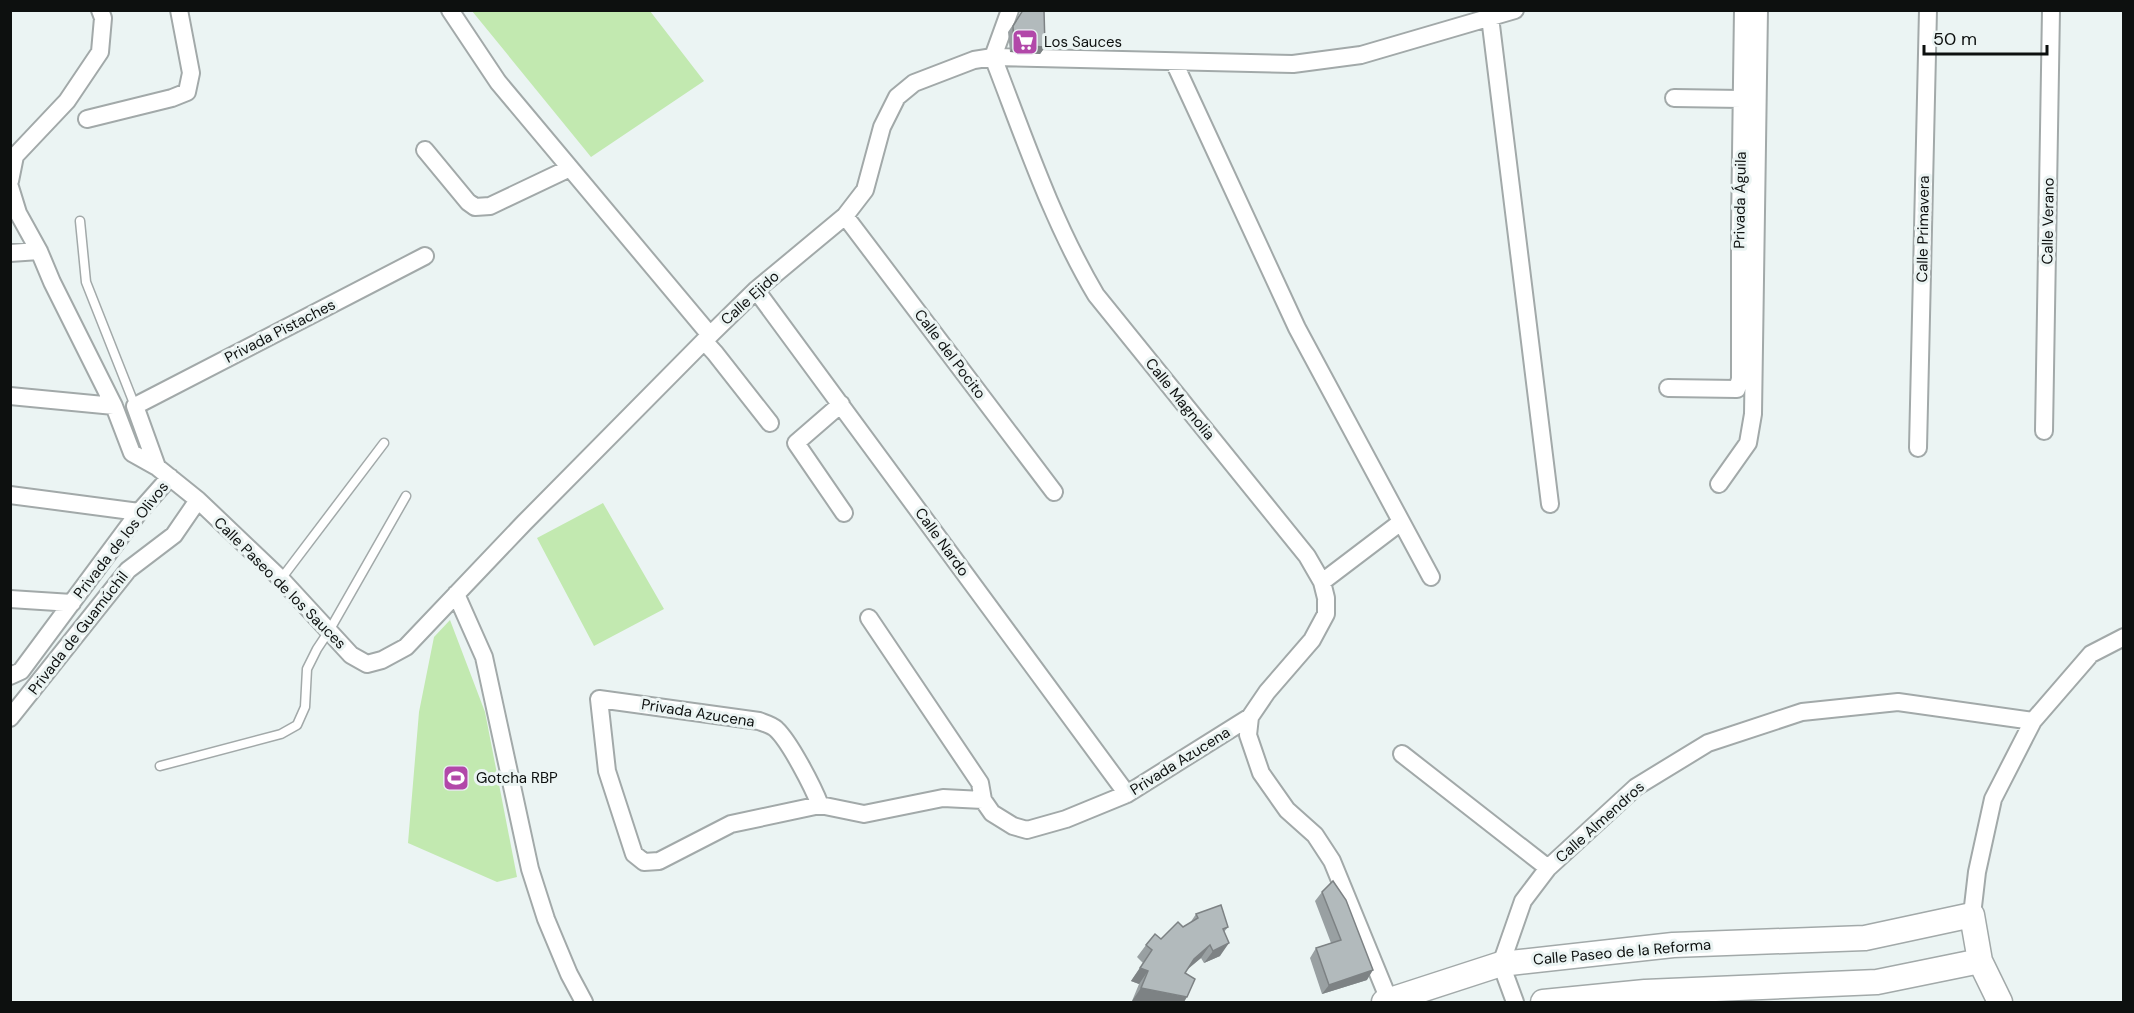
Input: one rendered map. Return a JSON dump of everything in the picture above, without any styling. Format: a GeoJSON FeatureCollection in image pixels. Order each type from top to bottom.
{"type":"FeatureCollection","features":[{"type":"Feature","properties":{"kind":"main road"},"geometry":{"type":"LineString","coordinates":[[1972,915],[1980,961],[2000,1002]]}},
{"type":"Feature","properties":{"kind":"main road","name":"Calle Paseo de la Reforma"},"geometry":{"type":"LineString","coordinates":[[1387,1001],[1501,964],[1673,945],[1865,938],[1972,915]]}},
{"type":"Feature","properties":{"kind":"main road"},"geometry":{"type":"LineString","coordinates":[[1543,1002],[1645,992],[1877,982],[1980,961]]}},
{"type":"Feature","properties":{"kind":"street"},"geometry":{"type":"LineString","coordinates":[[10,182],[15,156],[67,101],[100,52],[103,18],[100,10]]}},
{"type":"Feature","properties":{"kind":"street"},"geometry":{"type":"LineString","coordinates":[[87,119],[172,98],[187,92],[191,73],[179,10]]}},
{"type":"Feature","properties":{"kind":"street","name":"Calle Ejido"},"geometry":{"type":"LineString","coordinates":[[450,10],[498,82],[707,338],[756,290],[845,216],[865,190],[882,127],[897,97],[914,83],[974,60],[993,57]]}},
{"type":"Feature","properties":{"kind":"street"},"geometry":{"type":"LineString","coordinates":[[1010,10],[993,57],[1293,64],[1361,55],[1515,10]]}},
{"type":"Feature","properties":{"kind":"street","name":"Privada Águila"},"geometry":{"type":"LineString","coordinates":[[1668,388],[1737,389],[1740,379],[1743,10]]}},
{"type":"Feature","properties":{"kind":"street"},"geometry":{"type":"LineString","coordinates":[[1719,484],[1748,442],[1753,414],[1759,10]]}},
{"type":"Feature","properties":{"kind":"street","name":"Calle Primavera"},"geometry":{"type":"LineString","coordinates":[[1918,448],[1928,10]]}},
{"type":"Feature","properties":{"kind":"street","name":"Calle Verano"},"geometry":{"type":"LineString","coordinates":[[2044,431],[2051,10]]}},
{"type":"Feature","properties":{"kind":"street"},"geometry":{"type":"LineString","coordinates":[[1490,17],[1550,504]]}},
{"type":"Feature","properties":{"kind":"street","name":"Calle Magnolia"},"geometry":{"type":"LineString","coordinates":[[993,57],[1044,186],[1081,270],[1096,295],[1307,556],[1322,582],[1326,598],[1326,614],[1312,640],[1267,692],[1250,717]]}},
{"type":"Feature","properties":{"kind":"street"},"geometry":{"type":"LineString","coordinates":[[1174,62],[1297,328],[1431,577]]}},
{"type":"Feature","properties":{"kind":"street"},"geometry":{"type":"LineString","coordinates":[[1674,98],[1742,99]]}},
{"type":"Feature","properties":{"kind":"street"},"geometry":{"type":"LineString","coordinates":[[426,150],[468,202],[475,207],[490,206],[570,168]]}},
{"type":"Feature","properties":{"kind":"street","name":"Calle Paseo de los Sauces"},"geometry":{"type":"LineString","coordinates":[[10,187],[18,213],[39,251],[52,282],[114,406],[132,453],[157,466],[198,500],[280,579],[351,655],[367,664],[382,660],[405,647],[707,338]]}},
{"type":"Feature","properties":{"kind":"street","name":"Calle del Pocito"},"geometry":{"type":"LineString","coordinates":[[845,216],[1054,492]]}},
{"type":"Feature","properties":{"kind":"street"},"geometry":{"type":"LineString","coordinates":[[10,253],[39,251]]}},
{"type":"Feature","properties":{"kind":"street","name":"Privada Pistaches"},"geometry":{"type":"LineString","coordinates":[[135,406],[425,256]]}},
{"type":"Feature","properties":{"kind":"street","name":"Calle Nardo"},"geometry":{"type":"LineString","coordinates":[[756,290],[1127,794]]}},
{"type":"Feature","properties":{"kind":"street"},"geometry":{"type":"LineString","coordinates":[[707,338],[715,352],[770,423]]}},
{"type":"Feature","properties":{"kind":"street"},"geometry":{"type":"LineString","coordinates":[[10,396],[114,406]]}},
{"type":"Feature","properties":{"kind":"street"},"geometry":{"type":"LineString","coordinates":[[841,404],[796,443],[844,513]]}},
{"type":"Feature","properties":{"kind":"street"},"geometry":{"type":"LineString","coordinates":[[135,406],[157,466]]}},
{"type":"Feature","properties":{"kind":"street","name":"Privada de los Olivos"},"geometry":{"type":"LineString","coordinates":[[10,676],[21,671],[139,512],[170,477]]}},
{"type":"Feature","properties":{"kind":"street"},"geometry":{"type":"LineString","coordinates":[[10,495],[139,512]]}},
{"type":"Feature","properties":{"kind":"street","name":"Privada de Guamúchil"},"geometry":{"type":"LineString","coordinates":[[10,718],[128,570],[174,535],[198,500]]}},
{"type":"Feature","properties":{"kind":"street"},"geometry":{"type":"LineString","coordinates":[[1322,582],[1401,522]]}},
{"type":"Feature","properties":{"kind":"street"},"geometry":{"type":"LineString","coordinates":[[456,594],[484,657],[530,869],[546,920],[585,1002]]}},
{"type":"Feature","properties":{"kind":"street","name":"Privada de los Olivos"},"geometry":{"type":"LineString","coordinates":[[10,598],[72,603]]}},
{"type":"Feature","properties":{"kind":"street"},"geometry":{"type":"LineString","coordinates":[[820,805],[864,814],[943,798],[983,800],[980,783],[869,618]]}},
{"type":"Feature","properties":{"kind":"street"},"geometry":{"type":"LineString","coordinates":[[1972,915],[1977,872],[1993,799],[2033,721],[2091,654],[2124,637]]}},
{"type":"Feature","properties":{"kind":"street","name":"Privada Azucena"},"geometry":{"type":"LineString","coordinates":[[599,699],[759,721],[775,728],[814,790],[820,805],[731,824],[659,861],[645,862],[634,854],[607,771],[599,699]]}},
{"type":"Feature","properties":{"kind":"street","name":"Calle Almendros"},"geometry":{"type":"LineString","coordinates":[[1501,964],[1523,901],[1548,868],[1636,787],[1708,743],[1802,712],[1898,702],[2033,721]]}},
{"type":"Feature","properties":{"kind":"street"},"geometry":{"type":"LineString","coordinates":[[1250,717],[1248,735],[1262,772],[1287,810],[1315,835],[1332,861],[1387,1001]]}},
{"type":"Feature","properties":{"kind":"street","name":"Privada Azucena"},"geometry":{"type":"LineString","coordinates":[[983,800],[992,813],[1013,826],[1027,830],[1066,819],[1127,794],[1250,717]]}},
{"type":"Feature","properties":{"kind":"street"},"geometry":{"type":"LineString","coordinates":[[1402,754],[1548,868]]}},
{"type":"Feature","properties":{"kind":"street"},"geometry":{"type":"LineString","coordinates":[[1501,964],[1515,1002]]}},
{"type":"Feature","properties":{"kind":"lane"},"geometry":{"type":"LineString","coordinates":[[80,220],[86,282],[135,406]]}},
{"type":"Feature","properties":{"kind":"lane"},"geometry":{"type":"LineString","coordinates":[[280,579],[384,443]]}},
{"type":"Feature","properties":{"kind":"lane"},"geometry":{"type":"LineString","coordinates":[[160,766],[281,734],[297,725],[305,707],[307,669],[406,496]]}},
{"type":"Feature","properties":{"kind":"green space"},"geometry":{"type":"Polygon","coordinates":[[[472,11],[650,11],[704,81],[591,157],[472,11]]]}},
{"type":"Feature","properties":{"kind":"green space"},"geometry":{"type":"Polygon","coordinates":[[[603,503],[664,609],[594,646],[537,538],[603,503]]]}},
{"type":"Feature","properties":{"kind":"green space","name":"Gotcha RBP"},"geometry":{"type":"Polygon","coordinates":[[[450,620],[485,712],[517,877],[497,882],[408,843],[419,712],[434,637],[450,620]]]}},
{"type":"Feature","properties":{"kind":"building","name":"Los Sauces"},"geometry":{"type":"Polygon","coordinates":[[[1023,10],[1044,10],[1045,47],[1014,45],[1013,26],[1023,10]]]}},
{"type":"Feature","properties":{"kind":"building"},"geometry":{"type":"Polygon","coordinates":[[[1333,881],[1346,900],[1373,970],[1329,985],[1316,948],[1341,940],[1322,892],[1333,881]]]}},
{"type":"Feature","properties":{"kind":"building"},"geometry":{"type":"Polygon","coordinates":[[[1221,905],[1228,927],[1223,929],[1229,943],[1213,951],[1210,945],[1194,959],[1185,973],[1195,979],[1187,997],[1141,988],[1148,971],[1140,968],[1152,950],[1146,945],[1155,934],[1161,939],[1178,922],[1183,927],[1198,918],[1196,914],[1221,905]]]}},
{"type":"Feature","properties":{"kind":"place","name":"Los Sauces"},"geometry":{"type":"Point","coordinates":[1025,42]}},
{"type":"Feature","properties":{"kind":"place","name":"Gotcha RBP"},"geometry":{"type":"Point","coordinates":[456,778]}}]}
